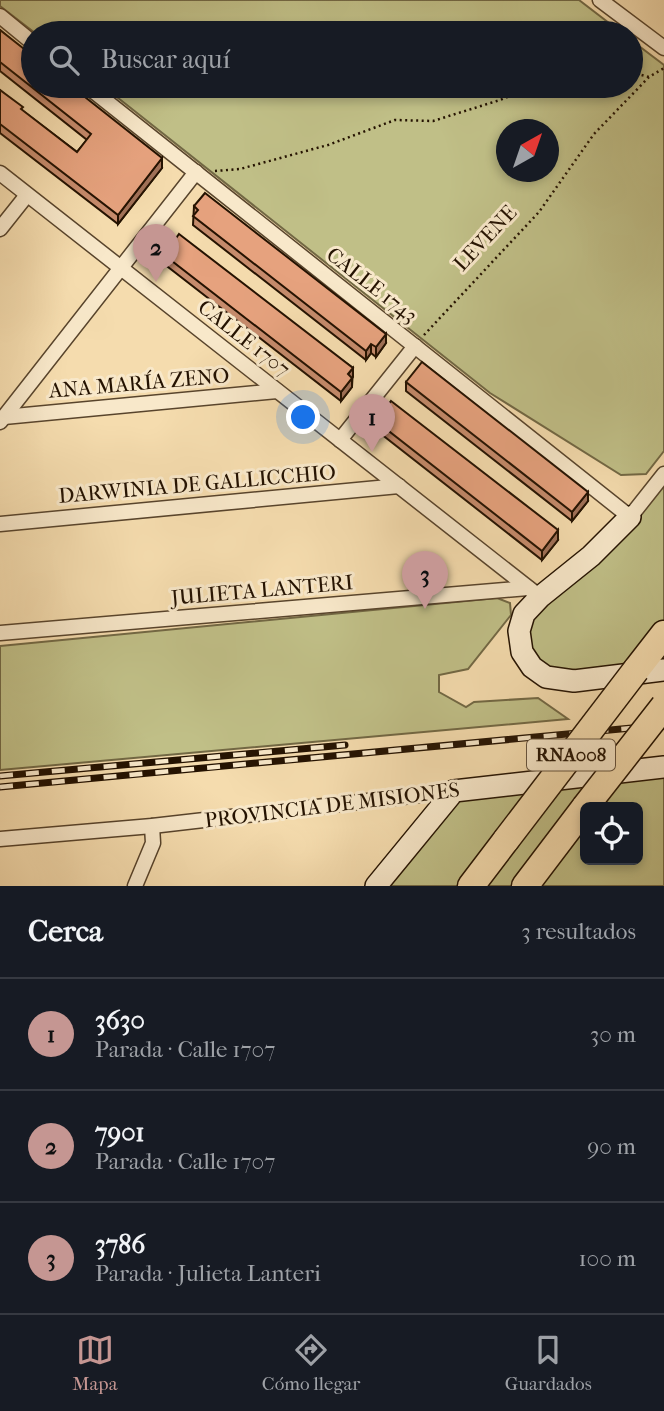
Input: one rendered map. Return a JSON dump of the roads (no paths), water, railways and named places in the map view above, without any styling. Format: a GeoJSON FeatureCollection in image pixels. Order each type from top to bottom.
{"type":"FeatureCollection","features":[{"type":"Feature","properties":{"kind":"highway","name":"RNA008"},"geometry":{"type":"LineString","coordinates":[[471,886],[664,634]]}},
{"type":"Feature","properties":{"kind":"highway","name":"RNA008"},"geometry":{"type":"LineString","coordinates":[[524,886],[664,706]]}},
{"type":"Feature","properties":{"kind":"main road"},"geometry":{"type":"LineString","coordinates":[[630,517],[591,556],[534,592],[519,631],[522,652],[532,667],[546,677],[574,681],[664,670]]}},
{"type":"Feature","properties":{"kind":"main road","name":"PROVINCIA DE MISIONES"},"geometry":{"type":"LineString","coordinates":[[454,791],[664,767]]}},
{"type":"Feature","properties":{"kind":"main road"},"geometry":{"type":"LineString","coordinates":[[376,886],[454,791]]}},
{"type":"Feature","properties":{"kind":"street"},"geometry":{"type":"LineString","coordinates":[[600,0],[628,21]]}},
{"type":"Feature","properties":{"kind":"street"},"geometry":{"type":"LineString","coordinates":[[0,16],[21,33]]}},
{"type":"Feature","properties":{"kind":"street"},"geometry":{"type":"LineString","coordinates":[[643,32],[664,48]]}},
{"type":"Feature","properties":{"kind":"street","name":"CALLE 1743"},"geometry":{"type":"LineString","coordinates":[[102,98],[630,517]]}},
{"type":"Feature","properties":{"kind":"street"},"geometry":{"type":"LineString","coordinates":[[2,420],[196,172]]}},
{"type":"Feature","properties":{"kind":"street","name":"CALLE 1707"},"geometry":{"type":"LineString","coordinates":[[0,173],[534,592]]}},
{"type":"Feature","properties":{"kind":"street"},"geometry":{"type":"LineString","coordinates":[[0,229],[27,195]]}},
{"type":"Feature","properties":{"kind":"street"},"geometry":{"type":"LineString","coordinates":[[340,440],[415,346]]}},
{"type":"Feature","properties":{"kind":"street","name":"ANA MARÍA ZENO"},"geometry":{"type":"LineString","coordinates":[[2,420],[277,391]]}},
{"type":"Feature","properties":{"kind":"street"},"geometry":{"type":"LineString","coordinates":[[630,517],[664,474]]}},
{"type":"Feature","properties":{"kind":"street","name":"DARWINIA DE GALLICCHIO"},"geometry":{"type":"LineString","coordinates":[[0,524],[398,486]]}},
{"type":"Feature","properties":{"kind":"street","name":"JULIETA LANTERI"},"geometry":{"type":"LineString","coordinates":[[0,633],[534,592]]}},
{"type":"Feature","properties":{"kind":"street","name":"PROVINCIA DE MISIONES"},"geometry":{"type":"LineString","coordinates":[[0,839],[152,826],[454,791]]}},
{"type":"Feature","properties":{"kind":"street"},"geometry":{"type":"LineString","coordinates":[[135,886],[153,844],[152,826]]}},
{"type":"Feature","properties":{"kind":"railway"},"geometry":{"type":"LineString","coordinates":[[0,787],[664,725]]}},
{"type":"Feature","properties":{"kind":"railway"},"geometry":{"type":"LineString","coordinates":[[0,776],[345,745]]}},
{"type":"Feature","properties":{"kind":"place","name":"7901"},"geometry":{"type":"Point","coordinates":[156,282]}},
{"type":"Feature","properties":{"kind":"place","name":"3630"},"geometry":{"type":"Point","coordinates":[372,452]}},
{"type":"Feature","properties":{"kind":"place","name":"3786"},"geometry":{"type":"Point","coordinates":[425,609]}}]}
